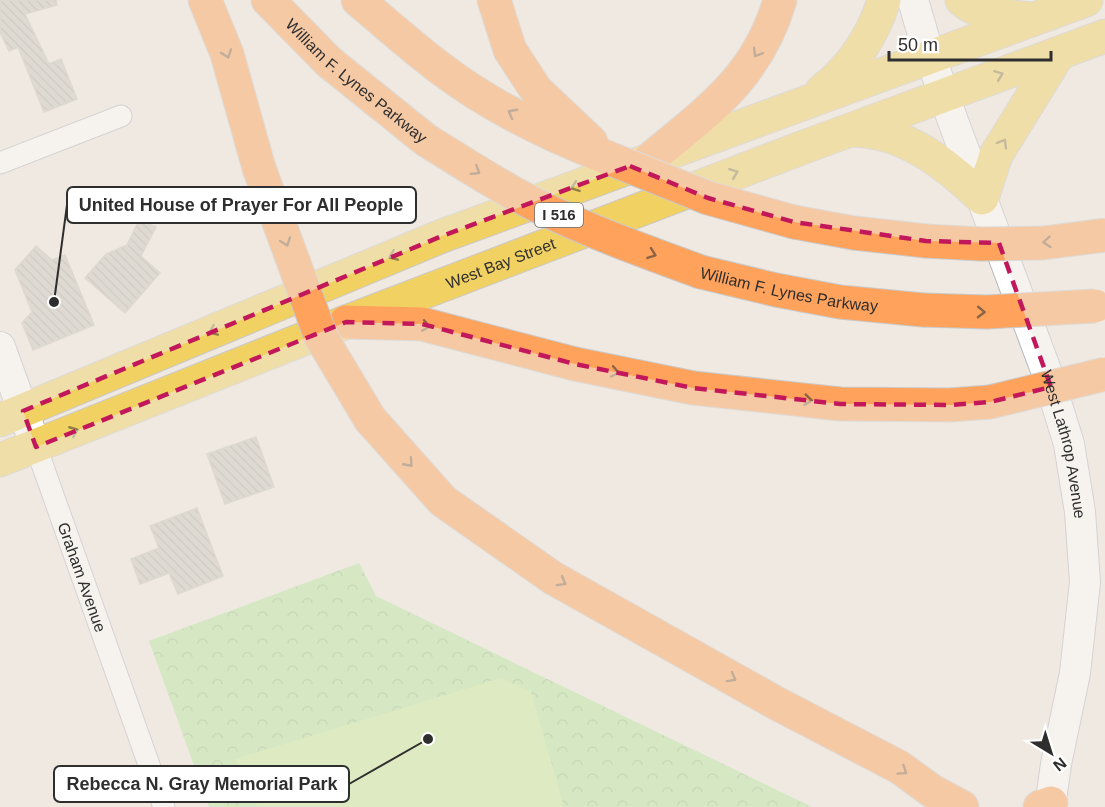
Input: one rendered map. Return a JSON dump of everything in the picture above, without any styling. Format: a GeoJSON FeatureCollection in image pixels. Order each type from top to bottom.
{"type":"FeatureCollection","features":[{"type":"Feature","properties":{"kind":"highway"},"geometry":{"type":"LineString","coordinates":[[205,0],[227,54],[259,168],[321,337],[370,419],[443,501],[553,578],[776,703],[899,767],[940,799],[962,807]]}},
{"type":"Feature","properties":{"kind":"highway","name":"William F. Lynes Parkway"},"geometry":{"type":"LineString","coordinates":[[268,0],[329,62],[426,140],[490,180],[547,210],[701,272],[840,302],[923,310],[987,312],[1100,305]]}},
{"type":"Feature","properties":{"kind":"highway"},"geometry":{"type":"LineString","coordinates":[[358,0],[441,69],[499,106],[567,133],[611,159],[708,198],[794,222],[854,233],[926,242],[1043,243],[1105,235]]}},
{"type":"Feature","properties":{"kind":"highway"},"geometry":{"type":"LineString","coordinates":[[494,0],[510,50],[567,133]]}},
{"type":"Feature","properties":{"kind":"highway"},"geometry":{"type":"LineString","coordinates":[[650,159],[712,107],[737,82],[756,56],[772,25],[780,0]]}},
{"type":"Feature","properties":{"kind":"highway"},"geometry":{"type":"LineString","coordinates":[[346,322],[422,324],[575,364],[693,387],[840,404],[950,405],[990,402],[1105,374]]}},
{"type":"Feature","properties":{"kind":"main road"},"geometry":{"type":"LineString","coordinates":[[810,101],[849,65],[869,36],[884,0]]}},
{"type":"Feature","properties":{"kind":"main road"},"geometry":{"type":"LineString","coordinates":[[962,0],[971,7],[994,14],[1033,20]]}},
{"type":"Feature","properties":{"kind":"main road"},"geometry":{"type":"LineString","coordinates":[[11,416],[442,236],[1086,0]]}},
{"type":"Feature","properties":{"kind":"main road","name":"West Bay Street"},"geometry":{"type":"LineString","coordinates":[[0,460],[346,322],[1105,36]]}},
{"type":"Feature","properties":{"kind":"main road"},"geometry":{"type":"LineString","coordinates":[[851,130],[871,130],[919,147],[954,172],[982,198],[996,155],[1059,53]]}},
{"type":"Feature","properties":{"kind":"street","name":"West Lathrop Avenue"},"geometry":{"type":"LineString","coordinates":[[913,0],[945,96],[1047,373],[1069,444],[1080,512],[1085,582],[1075,673],[1047,806]]}},
{"type":"Feature","properties":{"kind":"street"},"geometry":{"type":"LineString","coordinates":[[0,163],[121,116]]}},
{"type":"Feature","properties":{"kind":"street","name":"Graham Avenue"},"geometry":{"type":"LineString","coordinates":[[0,347],[11,416],[36,447],[164,807]]}},
{"type":"Feature","properties":{"kind":"highlighted area"},"geometry":{"type":"Polygon","coordinates":[[[630,166],[708,198],[794,222],[926,241],[999,243],[1051,387],[990,402],[950,405],[840,404],[693,388],[575,364],[422,324],[346,322],[36,447],[23,411],[442,236],[630,166]]]}},
{"type":"Feature","properties":{"kind":"green space"},"geometry":{"type":"Polygon","coordinates":[[[359,563],[376,596],[812,807],[209,807],[149,641],[359,563]]]}},
{"type":"Feature","properties":{"kind":"green space"},"geometry":{"type":"Polygon","coordinates":[[[501,678],[531,692],[564,807],[257,807],[235,759],[501,678]]]}},
{"type":"Feature","properties":{"kind":"building"},"geometry":{"type":"Polygon","coordinates":[[[0,0],[56,0],[57,5],[25,14],[49,64],[61,59],[77,99],[44,112],[18,47],[9,51],[0,32],[0,0]]]}},
{"type":"Feature","properties":{"kind":"building"},"geometry":{"type":"Polygon","coordinates":[[[139,220],[156,227],[141,256],[160,273],[125,313],[85,278],[106,254],[127,245],[139,220]]]}},
{"type":"Feature","properties":{"kind":"building"},"geometry":{"type":"Polygon","coordinates":[[[36,246],[52,260],[65,255],[94,325],[33,350],[22,323],[32,312],[15,270],[36,246]]]}},
{"type":"Feature","properties":{"kind":"building"},"geometry":{"type":"Polygon","coordinates":[[[256,437],[274,487],[225,504],[207,454],[256,437]]]}},
{"type":"Feature","properties":{"kind":"building"},"geometry":{"type":"Polygon","coordinates":[[[197,508],[223,576],[178,594],[169,573],[140,584],[131,559],[159,548],[150,526],[197,508]]]}},
{"type":"Feature","properties":{"kind":"place","name":"United House of Prayer For All People"},"geometry":{"type":"Point","coordinates":[54,302]}},
{"type":"Feature","properties":{"kind":"place","name":"Rebecca N. Gray Memorial Park"},"geometry":{"type":"Point","coordinates":[428,739]}}]}
